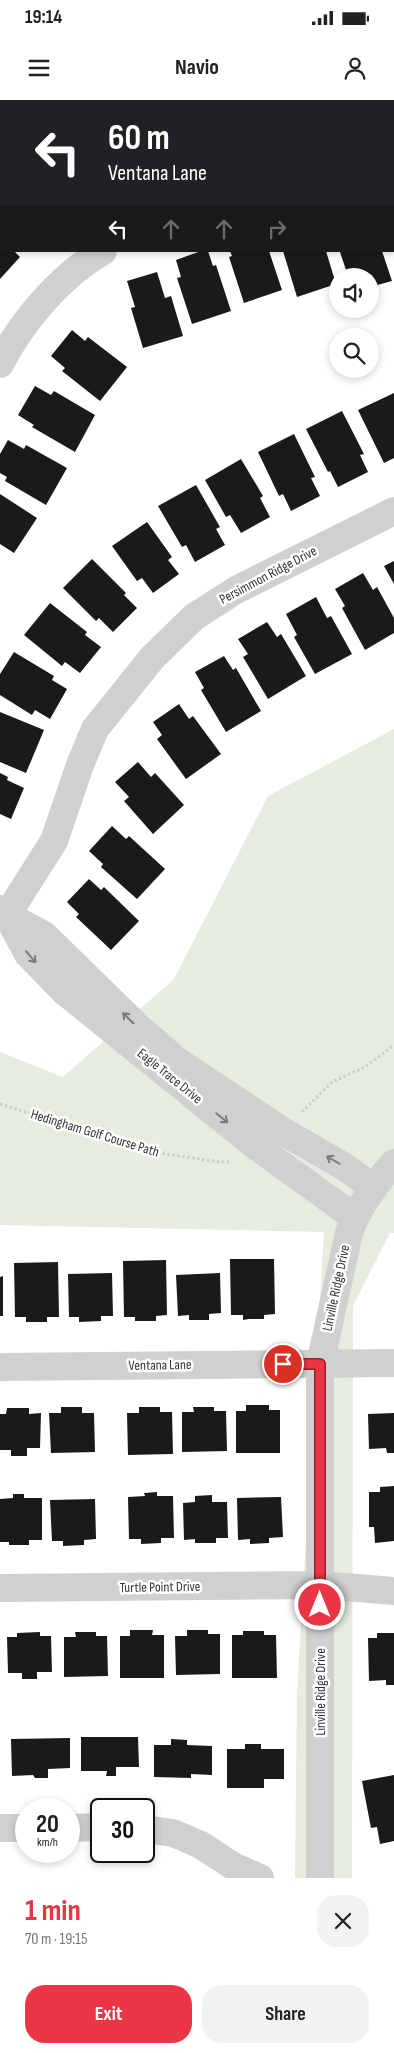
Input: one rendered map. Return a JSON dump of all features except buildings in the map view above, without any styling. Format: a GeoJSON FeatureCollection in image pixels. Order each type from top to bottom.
{"type":"FeatureCollection","features":[{"type":"Feature","properties":{"kind":"street"},"geometry":{"type":"LineString","coordinates":[[0,364],[31,314],[58,286],[102,252]]}},
{"type":"Feature","properties":{"kind":"street","name":"Persimmon Ridge Drive"},"geometry":{"type":"LineString","coordinates":[[3,912],[54,841],[80,765],[95,729],[152,658],[194,617],[236,590],[394,511]]}},
{"type":"Feature","properties":{"kind":"street","name":"Eagle Trace Drive"},"geometry":{"type":"LineString","coordinates":[[3,912],[44,935],[137,1026],[177,1061],[277,1128],[343,1166],[373,1187]]}},
{"type":"Feature","properties":{"kind":"street","name":"Eagle Trace Drive"},"geometry":{"type":"LineString","coordinates":[[3,912],[28,954],[64,991],[257,1147],[354,1217]]}},
{"type":"Feature","properties":{"kind":"street","name":"Linville Ridge Drive"},"geometry":{"type":"LineString","coordinates":[[320,1878],[320,1364],[354,1217],[373,1187],[394,1162]]}},
{"type":"Feature","properties":{"kind":"street","name":"Ventana Lane"},"geometry":{"type":"LineString","coordinates":[[0,1367],[394,1363]]}},
{"type":"Feature","properties":{"kind":"street","name":"Turtle Point Drive"},"geometry":{"type":"LineString","coordinates":[[0,1588],[320,1586],[394,1591]]}},
{"type":"Feature","properties":{"kind":"street"},"geometry":{"type":"LineString","coordinates":[[0,1828],[15,1828]]}},
{"type":"Feature","properties":{"kind":"street"},"geometry":{"type":"LineString","coordinates":[[155,1831],[173,1833],[201,1845],[233,1866],[260,1878]]}},
{"type":"Feature","properties":{"kind":"path"},"geometry":{"type":"LineString","coordinates":[[298,1117],[332,1082],[365,1067],[394,1045]]}},
{"type":"Feature","properties":{"kind":"path","name":"Hedingham Golf Course Path"},"geometry":{"type":"LineString","coordinates":[[0,1104],[151,1152],[220,1162],[240,1162]]}},
{"type":"Feature","properties":{"kind":"shaded area"},"geometry":{"type":"Polygon","coordinates":[[[394,729],[394,1233],[390,1233],[353,1306],[352,1878],[295,1878],[297,1692],[324,1232],[0,1225],[0,1052],[63,1077],[174,979],[268,796],[394,729]]]}},
{"type":"Feature","properties":{"kind":"route"},"geometry":{"type":"LineString","coordinates":[[283,1364],[320,1364],[320,1605]]}}]}
